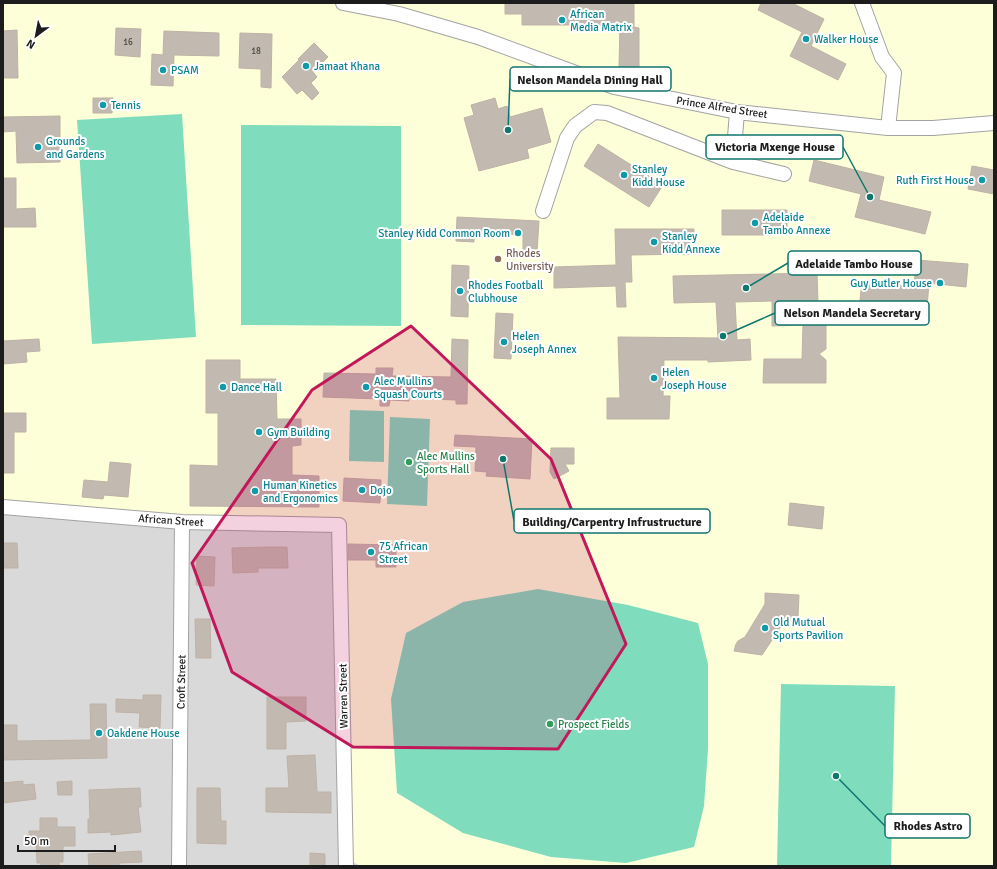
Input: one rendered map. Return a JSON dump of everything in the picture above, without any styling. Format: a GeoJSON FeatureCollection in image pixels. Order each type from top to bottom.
{"type":"FeatureCollection","features":[{"type":"Feature","properties":{"kind":"street","name":"Prince Alfred Street"},"geometry":{"type":"LineString","coordinates":[[343,3],[399,14],[478,37],[614,87],[737,112],[888,128],[933,128],[994,123]]}},
{"type":"Feature","properties":{"kind":"street"},"geometry":{"type":"LineString","coordinates":[[862,3],[882,57],[894,73],[888,128]]}},
{"type":"Feature","properties":{"kind":"street"},"geometry":{"type":"LineString","coordinates":[[543,211],[567,138],[575,126],[594,112],[607,113],[733,162],[784,174]]}},
{"type":"Feature","properties":{"kind":"street"},"geometry":{"type":"LineString","coordinates":[[733,162],[737,112]]}},
{"type":"Feature","properties":{"kind":"street","name":"African Street"},"geometry":{"type":"LineString","coordinates":[[3,507],[182,522],[339,525]]}},
{"type":"Feature","properties":{"kind":"street","name":"Croft Street"},"geometry":{"type":"LineString","coordinates":[[179,866],[182,522]]}},
{"type":"Feature","properties":{"kind":"street","name":"Warren Street"},"geometry":{"type":"LineString","coordinates":[[339,525],[346,866]]}},
{"type":"Feature","properties":{"kind":"highlighted area"},"geometry":{"type":"Polygon","coordinates":[[[411,326],[551,459],[626,644],[558,749],[353,747],[232,672],[192,563],[312,390],[411,326]]]}},
{"type":"Feature","properties":{"kind":"shaded area","name":"Rhodes University"},"geometry":{"type":"Polygon","coordinates":[[[3,3],[994,3],[994,866],[361,866],[349,860],[342,520],[3,514],[3,3]]]}},
{"type":"Feature","properties":{"kind":"shaded area"},"geometry":{"type":"Polygon","coordinates":[[[3,514],[342,519],[349,860],[361,866],[3,866],[3,514]]]}},
{"type":"Feature","properties":{"kind":"green space"},"geometry":{"type":"Polygon","coordinates":[[[182,114],[196,337],[92,344],[77,120],[182,114]]]}},
{"type":"Feature","properties":{"kind":"green space"},"geometry":{"type":"Polygon","coordinates":[[[241,125],[401,126],[401,326],[241,325],[241,125]]]}},
{"type":"Feature","properties":{"kind":"green space"},"geometry":{"type":"Polygon","coordinates":[[[350,410],[384,411],[384,462],[349,461],[350,410]]]}},
{"type":"Feature","properties":{"kind":"green space","name":"Alec Mullins Sports Hall"},"geometry":{"type":"Polygon","coordinates":[[[390,417],[430,419],[427,506],[387,504],[390,417]]]}},
{"type":"Feature","properties":{"kind":"green space","name":"Prospect Fields"},"geometry":{"type":"Polygon","coordinates":[[[538,589],[628,605],[698,623],[708,664],[708,749],[704,806],[694,847],[626,863],[551,857],[463,833],[397,793],[391,699],[406,633],[463,602],[538,589]]]}},
{"type":"Feature","properties":{"kind":"green space"},"geometry":{"type":"Polygon","coordinates":[[[781,684],[895,686],[891,866],[777,866],[781,684]]]}},
{"type":"Feature","properties":{"kind":"building"},"geometry":{"type":"Polygon","coordinates":[[[505,3],[634,3],[634,27],[639,28],[639,67],[619,67],[620,25],[522,25],[522,14],[505,14],[505,3]]]}},
{"type":"Feature","properties":{"kind":"building","name":"Walker House"},"geometry":{"type":"Polygon","coordinates":[[[761,3],[792,3],[824,19],[811,46],[846,64],[838,80],[790,56],[802,32],[758,10],[761,3]]]}},
{"type":"Feature","properties":{"kind":"building"},"geometry":{"type":"Polygon","coordinates":[[[116,28],[141,29],[140,57],[115,55],[116,28]]]}},
{"type":"Feature","properties":{"kind":"building"},"geometry":{"type":"Polygon","coordinates":[[[17,30],[18,78],[3,78],[3,31],[17,30]]]}},
{"type":"Feature","properties":{"kind":"building"},"geometry":{"type":"Polygon","coordinates":[[[164,31],[219,33],[219,56],[174,55],[173,86],[151,85],[152,54],[163,55],[164,31]]]}},
{"type":"Feature","properties":{"kind":"building"},"geometry":{"type":"Polygon","coordinates":[[[240,33],[272,34],[271,88],[261,87],[261,69],[239,68],[240,33]]]}},
{"type":"Feature","properties":{"kind":"building","name":"Jamaat Khana"},"geometry":{"type":"Polygon","coordinates":[[[314,43],[328,57],[313,72],[317,77],[311,83],[319,93],[312,100],[302,90],[297,94],[282,77],[314,43]]]}},
{"type":"Feature","properties":{"kind":"building","name":"Tennis"},"geometry":{"type":"Polygon","coordinates":[[[93,98],[113,98],[112,113],[93,113],[93,98]]]}},
{"type":"Feature","properties":{"kind":"building"},"geometry":{"type":"Polygon","coordinates":[[[495,98],[498,109],[507,106],[510,117],[542,108],[551,142],[527,149],[529,158],[479,171],[464,118],[474,115],[471,105],[495,98]]]}},
{"type":"Feature","properties":{"kind":"building","name":"Grounds and Gardens"},"geometry":{"type":"Polygon","coordinates":[[[60,116],[60,162],[17,163],[16,131],[3,132],[3,117],[60,116]]]}},
{"type":"Feature","properties":{"kind":"building","name":"Stanley Kidd House"},"geometry":{"type":"Polygon","coordinates":[[[598,144],[663,185],[649,207],[584,166],[598,144]]]}},
{"type":"Feature","properties":{"kind":"building"},"geometry":{"type":"Polygon","coordinates":[[[814,160],[884,177],[879,200],[931,212],[925,234],[855,217],[861,194],[809,181],[814,160]]]}},
{"type":"Feature","properties":{"kind":"building","name":"Ruth First House"},"geometry":{"type":"Polygon","coordinates":[[[972,166],[994,170],[994,194],[968,189],[972,166]]]}},
{"type":"Feature","properties":{"kind":"building"},"geometry":{"type":"Polygon","coordinates":[[[3,178],[16,178],[16,209],[35,208],[36,227],[3,227],[3,178]]]}},
{"type":"Feature","properties":{"kind":"building","name":"Adelaide Tambo Annexe"},"geometry":{"type":"Polygon","coordinates":[[[722,210],[787,210],[787,235],[722,235],[722,210]]]}},
{"type":"Feature","properties":{"kind":"building","name":"Stanley Kidd Common Room"},"geometry":{"type":"Polygon","coordinates":[[[457,217],[539,221],[537,252],[523,251],[523,235],[474,232],[474,242],[456,241],[457,217]]]}},
{"type":"Feature","properties":{"kind":"building"},"geometry":{"type":"Polygon","coordinates":[[[615,229],[694,229],[694,254],[631,255],[632,282],[625,282],[626,307],[617,307],[616,286],[554,288],[554,267],[616,265],[615,229]]]}},
{"type":"Feature","properties":{"kind":"building","name":"Guy Butler House"},"geometry":{"type":"Polygon","coordinates":[[[916,260],[968,264],[966,287],[929,283],[927,307],[860,300],[862,282],[914,287],[916,260]]]}},
{"type":"Feature","properties":{"kind":"building","name":"Rhodes Football Clubhouse"},"geometry":{"type":"Polygon","coordinates":[[[452,265],[469,266],[468,317],[451,316],[452,265]]]}},
{"type":"Feature","properties":{"kind":"building"},"geometry":{"type":"Polygon","coordinates":[[[817,273],[818,303],[826,303],[826,349],[819,354],[826,360],[826,383],[763,383],[764,359],[802,359],[803,325],[772,326],[772,301],[735,302],[737,340],[750,339],[751,360],[708,362],[708,360],[664,360],[663,396],[670,396],[669,419],[607,419],[607,398],[620,398],[618,337],[718,338],[716,302],[674,303],[673,276],[817,273]]]}},
{"type":"Feature","properties":{"kind":"building","name":"Helen Joseph Annex"},"geometry":{"type":"Polygon","coordinates":[[[496,313],[513,314],[511,359],[494,358],[496,313]]]}},
{"type":"Feature","properties":{"kind":"building"},"geometry":{"type":"Polygon","coordinates":[[[39,339],[40,351],[26,352],[27,362],[3,364],[3,341],[39,339]]]}},
{"type":"Feature","properties":{"kind":"building"},"geometry":{"type":"Polygon","coordinates":[[[452,339],[468,340],[467,404],[456,404],[456,400],[409,398],[409,401],[390,400],[389,406],[380,406],[380,399],[323,397],[324,373],[376,374],[376,368],[393,368],[392,376],[451,377],[452,339]]]}},
{"type":"Feature","properties":{"kind":"building"},"geometry":{"type":"Polygon","coordinates":[[[206,360],[240,360],[240,379],[276,379],[277,419],[301,419],[301,445],[292,446],[292,475],[319,476],[319,507],[190,506],[190,465],[218,466],[218,413],[206,413],[206,360]]]}},
{"type":"Feature","properties":{"kind":"building"},"geometry":{"type":"Polygon","coordinates":[[[3,413],[26,413],[26,432],[14,432],[14,473],[3,473],[3,413]]]}},
{"type":"Feature","properties":{"kind":"building"},"geometry":{"type":"Polygon","coordinates":[[[455,435],[532,439],[530,479],[486,476],[487,472],[475,471],[476,447],[454,446],[455,435]]]}},
{"type":"Feature","properties":{"kind":"building"},"geometry":{"type":"Polygon","coordinates":[[[551,448],[574,448],[574,464],[565,464],[569,471],[554,479],[550,472],[551,448]]]}},
{"type":"Feature","properties":{"kind":"building"},"geometry":{"type":"Polygon","coordinates":[[[110,462],[131,464],[128,497],[104,495],[103,499],[82,497],[84,480],[108,482],[110,462]]]}},
{"type":"Feature","properties":{"kind":"building","name":"Dojo"},"geometry":{"type":"Polygon","coordinates":[[[344,478],[381,480],[380,503],[343,501],[344,478]]]}},
{"type":"Feature","properties":{"kind":"building"},"geometry":{"type":"Polygon","coordinates":[[[790,503],[824,507],[822,529],[788,525],[790,503]]]}},
{"type":"Feature","properties":{"kind":"building"},"geometry":{"type":"Polygon","coordinates":[[[3,543],[17,543],[18,568],[3,568],[3,543]]]}},
{"type":"Feature","properties":{"kind":"building","name":"75 African Street"},"geometry":{"type":"Polygon","coordinates":[[[348,544],[396,545],[396,567],[376,567],[376,560],[348,560],[348,544]]]}},
{"type":"Feature","properties":{"kind":"building"},"geometry":{"type":"Polygon","coordinates":[[[287,547],[288,568],[258,568],[258,572],[233,573],[232,548],[287,547]]]}},
{"type":"Feature","properties":{"kind":"building"},"geometry":{"type":"Polygon","coordinates":[[[197,556],[215,557],[214,586],[196,585],[197,556]]]}},
{"type":"Feature","properties":{"kind":"building","name":"Old Mutual Sports Pavilion"},"geometry":{"type":"Polygon","coordinates":[[[765,593],[799,595],[798,618],[786,619],[762,655],[734,651],[736,644],[745,637],[765,604],[765,593]]]}},
{"type":"Feature","properties":{"kind":"building"},"geometry":{"type":"Polygon","coordinates":[[[195,619],[210,619],[211,658],[196,658],[195,619]]]}},
{"type":"Feature","properties":{"kind":"building"},"geometry":{"type":"Polygon","coordinates":[[[143,695],[161,695],[160,728],[139,727],[140,713],[116,712],[116,699],[143,700],[143,695]]]}},
{"type":"Feature","properties":{"kind":"building"},"geometry":{"type":"Polygon","coordinates":[[[267,697],[306,697],[306,721],[286,722],[286,749],[267,749],[267,697]]]}},
{"type":"Feature","properties":{"kind":"building","name":"Oakdene House"},"geometry":{"type":"Polygon","coordinates":[[[90,704],[106,704],[107,758],[3,760],[3,725],[17,725],[17,741],[91,740],[90,704]]]}},
{"type":"Feature","properties":{"kind":"building"},"geometry":{"type":"Polygon","coordinates":[[[315,755],[317,792],[331,792],[331,813],[266,812],[266,788],[289,788],[287,756],[315,755]]]}},
{"type":"Feature","properties":{"kind":"building"},"geometry":{"type":"Polygon","coordinates":[[[23,781],[23,785],[34,784],[36,799],[3,803],[3,783],[23,781]]]}},
{"type":"Feature","properties":{"kind":"building"},"geometry":{"type":"Polygon","coordinates":[[[72,781],[72,795],[58,795],[57,782],[72,781]]]}},
{"type":"Feature","properties":{"kind":"building"},"geometry":{"type":"Polygon","coordinates":[[[140,788],[141,807],[138,807],[141,832],[111,835],[111,832],[88,833],[88,819],[90,819],[89,790],[140,788]]]}},
{"type":"Feature","properties":{"kind":"building"},"geometry":{"type":"Polygon","coordinates":[[[197,788],[220,788],[221,821],[226,821],[226,844],[197,843],[197,788]]]}},
{"type":"Feature","properties":{"kind":"building"},"geometry":{"type":"Polygon","coordinates":[[[40,818],[57,818],[57,827],[75,827],[75,846],[63,846],[63,862],[59,862],[59,866],[41,866],[41,863],[37,863],[36,841],[29,841],[29,831],[40,831],[40,818]]]}},
{"type":"Feature","properties":{"kind":"building"},"geometry":{"type":"Polygon","coordinates":[[[141,851],[142,862],[119,863],[119,866],[89,866],[88,854],[141,851]]]}},
{"type":"Feature","properties":{"kind":"building"},"geometry":{"type":"Polygon","coordinates":[[[310,853],[325,854],[325,866],[310,866],[310,853]]]}},
{"type":"Feature","properties":{"kind":"place","name":"African Media Matrix"},"geometry":{"type":"Point","coordinates":[562,20]}},
{"type":"Feature","properties":{"kind":"place","name":"Walker House"},"geometry":{"type":"Point","coordinates":[806,39]}},
{"type":"Feature","properties":{"kind":"place","name":"Jamaat Khana"},"geometry":{"type":"Point","coordinates":[306,66]}},
{"type":"Feature","properties":{"kind":"place","name":"PSAM"},"geometry":{"type":"Point","coordinates":[163,70]}},
{"type":"Feature","properties":{"kind":"place","name":"Tennis"},"geometry":{"type":"Point","coordinates":[103,105]}},
{"type":"Feature","properties":{"kind":"place","name":"Nelson Mandela Dining Hall"},"geometry":{"type":"Point","coordinates":[508,130]}},
{"type":"Feature","properties":{"kind":"place","name":"Grounds and Gardens"},"geometry":{"type":"Point","coordinates":[38,147]}},
{"type":"Feature","properties":{"kind":"place","name":"Stanley Kidd House"},"geometry":{"type":"Point","coordinates":[624,175]}},
{"type":"Feature","properties":{"kind":"place","name":"Ruth First House"},"geometry":{"type":"Point","coordinates":[982,180]}},
{"type":"Feature","properties":{"kind":"place","name":"Victoria Mxenge House"},"geometry":{"type":"Point","coordinates":[870,197]}},
{"type":"Feature","properties":{"kind":"place","name":"Adelaide Tambo Annexe"},"geometry":{"type":"Point","coordinates":[755,223]}},
{"type":"Feature","properties":{"kind":"place","name":"Stanley Kidd Common Room"},"geometry":{"type":"Point","coordinates":[518,233]}},
{"type":"Feature","properties":{"kind":"place","name":"Stanley Kidd Annexe"},"geometry":{"type":"Point","coordinates":[654,242]}},
{"type":"Feature","properties":{"kind":"place","name":"Rhodes University"},"geometry":{"type":"Point","coordinates":[498,259]}},
{"type":"Feature","properties":{"kind":"place","name":"Guy Butler House"},"geometry":{"type":"Point","coordinates":[940,283]}},
{"type":"Feature","properties":{"kind":"place","name":"Adelaide Tambo House"},"geometry":{"type":"Point","coordinates":[746,288]}},
{"type":"Feature","properties":{"kind":"place","name":"Rhodes Football Clubhouse"},"geometry":{"type":"Point","coordinates":[460,291]}},
{"type":"Feature","properties":{"kind":"place","name":"Nelson Mandela Secretary"},"geometry":{"type":"Point","coordinates":[723,336]}},
{"type":"Feature","properties":{"kind":"place","name":"Helen Joseph Annex"},"geometry":{"type":"Point","coordinates":[504,342]}},
{"type":"Feature","properties":{"kind":"place","name":"Helen Joseph House"},"geometry":{"type":"Point","coordinates":[654,378]}},
{"type":"Feature","properties":{"kind":"place","name":"Dance Hall"},"geometry":{"type":"Point","coordinates":[223,387]}},
{"type":"Feature","properties":{"kind":"place","name":"Alec Mullins Squash Courts"},"geometry":{"type":"Point","coordinates":[366,387]}},
{"type":"Feature","properties":{"kind":"place","name":"Gym Building"},"geometry":{"type":"Point","coordinates":[259,432]}},
{"type":"Feature","properties":{"kind":"place","name":"Building/Carpentry Infrustructure"},"geometry":{"type":"Point","coordinates":[503,459]}},
{"type":"Feature","properties":{"kind":"place","name":"Alec Mullins Sports Hall"},"geometry":{"type":"Point","coordinates":[409,462]}},
{"type":"Feature","properties":{"kind":"place","name":"Dojo"},"geometry":{"type":"Point","coordinates":[362,490]}},
{"type":"Feature","properties":{"kind":"place","name":"Human Kinetics and Ergonomics"},"geometry":{"type":"Point","coordinates":[255,491]}},
{"type":"Feature","properties":{"kind":"place","name":"75 African Street"},"geometry":{"type":"Point","coordinates":[371,552]}},
{"type":"Feature","properties":{"kind":"place","name":"Old Mutual Sports Pavilion"},"geometry":{"type":"Point","coordinates":[765,628]}},
{"type":"Feature","properties":{"kind":"place","name":"Prospect Fields"},"geometry":{"type":"Point","coordinates":[550,724]}},
{"type":"Feature","properties":{"kind":"place","name":"Oakdene House"},"geometry":{"type":"Point","coordinates":[99,733]}},
{"type":"Feature","properties":{"kind":"place","name":"Rhodes Astro"},"geometry":{"type":"Point","coordinates":[836,776]}}]}
